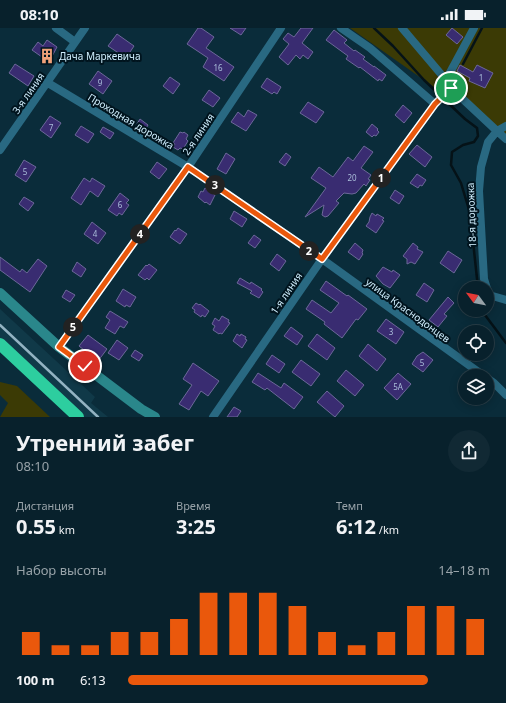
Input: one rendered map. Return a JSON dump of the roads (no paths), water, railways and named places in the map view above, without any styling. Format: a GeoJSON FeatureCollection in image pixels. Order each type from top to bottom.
{"type":"FeatureCollection","features":[{"type":"Feature","properties":{"kind":"highway"},"geometry":{"type":"LineString","coordinates":[[0,344],[78,417]]}},
{"type":"Feature","properties":{"kind":"highway"},"geometry":{"type":"LineString","coordinates":[[0,354],[67,417]]}},
{"type":"Feature","properties":{"kind":"street"},"geometry":{"type":"LineString","coordinates":[[56,28],[75,42]]}},
{"type":"Feature","properties":{"kind":"street","name":"3-я линия"},"geometry":{"type":"LineString","coordinates":[[0,150],[85,28]]}},
{"type":"Feature","properties":{"kind":"street","name":"2-я линия"},"geometry":{"type":"LineString","coordinates":[[59,347],[188,167],[281,28]]}},
{"type":"Feature","properties":{"kind":"street"},"geometry":{"type":"LineString","coordinates":[[341,28],[370,48],[437,102]]}},
{"type":"Feature","properties":{"kind":"street"},"geometry":{"type":"LineString","coordinates":[[402,28],[446,80],[449,91],[506,139]]}},
{"type":"Feature","properties":{"kind":"street"},"geometry":{"type":"LineString","coordinates":[[446,80],[474,28]]}},
{"type":"Feature","properties":{"kind":"street","name":"Проходная дорожка"},"geometry":{"type":"LineString","coordinates":[[48,82],[188,167],[322,259]]}},
{"type":"Feature","properties":{"kind":"street","name":"1-я линия"},"geometry":{"type":"LineString","coordinates":[[213,417],[322,259],[437,102],[449,91]]}},
{"type":"Feature","properties":{"kind":"street","name":"18-я дорожка"},"geometry":{"type":"LineString","coordinates":[[506,126],[497,131],[488,142],[481,167],[479,191],[484,279],[490,294],[506,300]]}},
{"type":"Feature","properties":{"kind":"street","name":"улица Краснодонцев"},"geometry":{"type":"LineString","coordinates":[[322,259],[474,369]]}},
{"type":"Feature","properties":{"kind":"street"},"geometry":{"type":"LineString","coordinates":[[0,293],[59,347],[155,417]]}},
{"type":"Feature","properties":{"kind":"street"},"geometry":{"type":"LineString","coordinates":[[494,384],[506,395]]}},
{"type":"Feature","properties":{"kind":"waterway"},"geometry":{"type":"LineString","coordinates":[[374,28],[393,46],[424,80],[465,119],[477,128],[478,136],[474,142],[463,145],[452,152],[451,165],[461,183],[470,213],[477,281]]}},
{"type":"Feature","properties":{"kind":"waterway"},"geometry":{"type":"LineString","coordinates":[[463,64],[482,28]]}},
{"type":"Feature","properties":{"kind":"waterway"},"geometry":{"type":"LineString","coordinates":[[486,317],[506,343]]}},
{"type":"Feature","properties":{"kind":"railway"},"geometry":{"type":"LineString","coordinates":[[0,325],[98,417]]}},
{"type":"Feature","properties":{"kind":"place","name":"Дача Маркевича"},"geometry":{"type":"Point","coordinates":[47,56]}}]}
